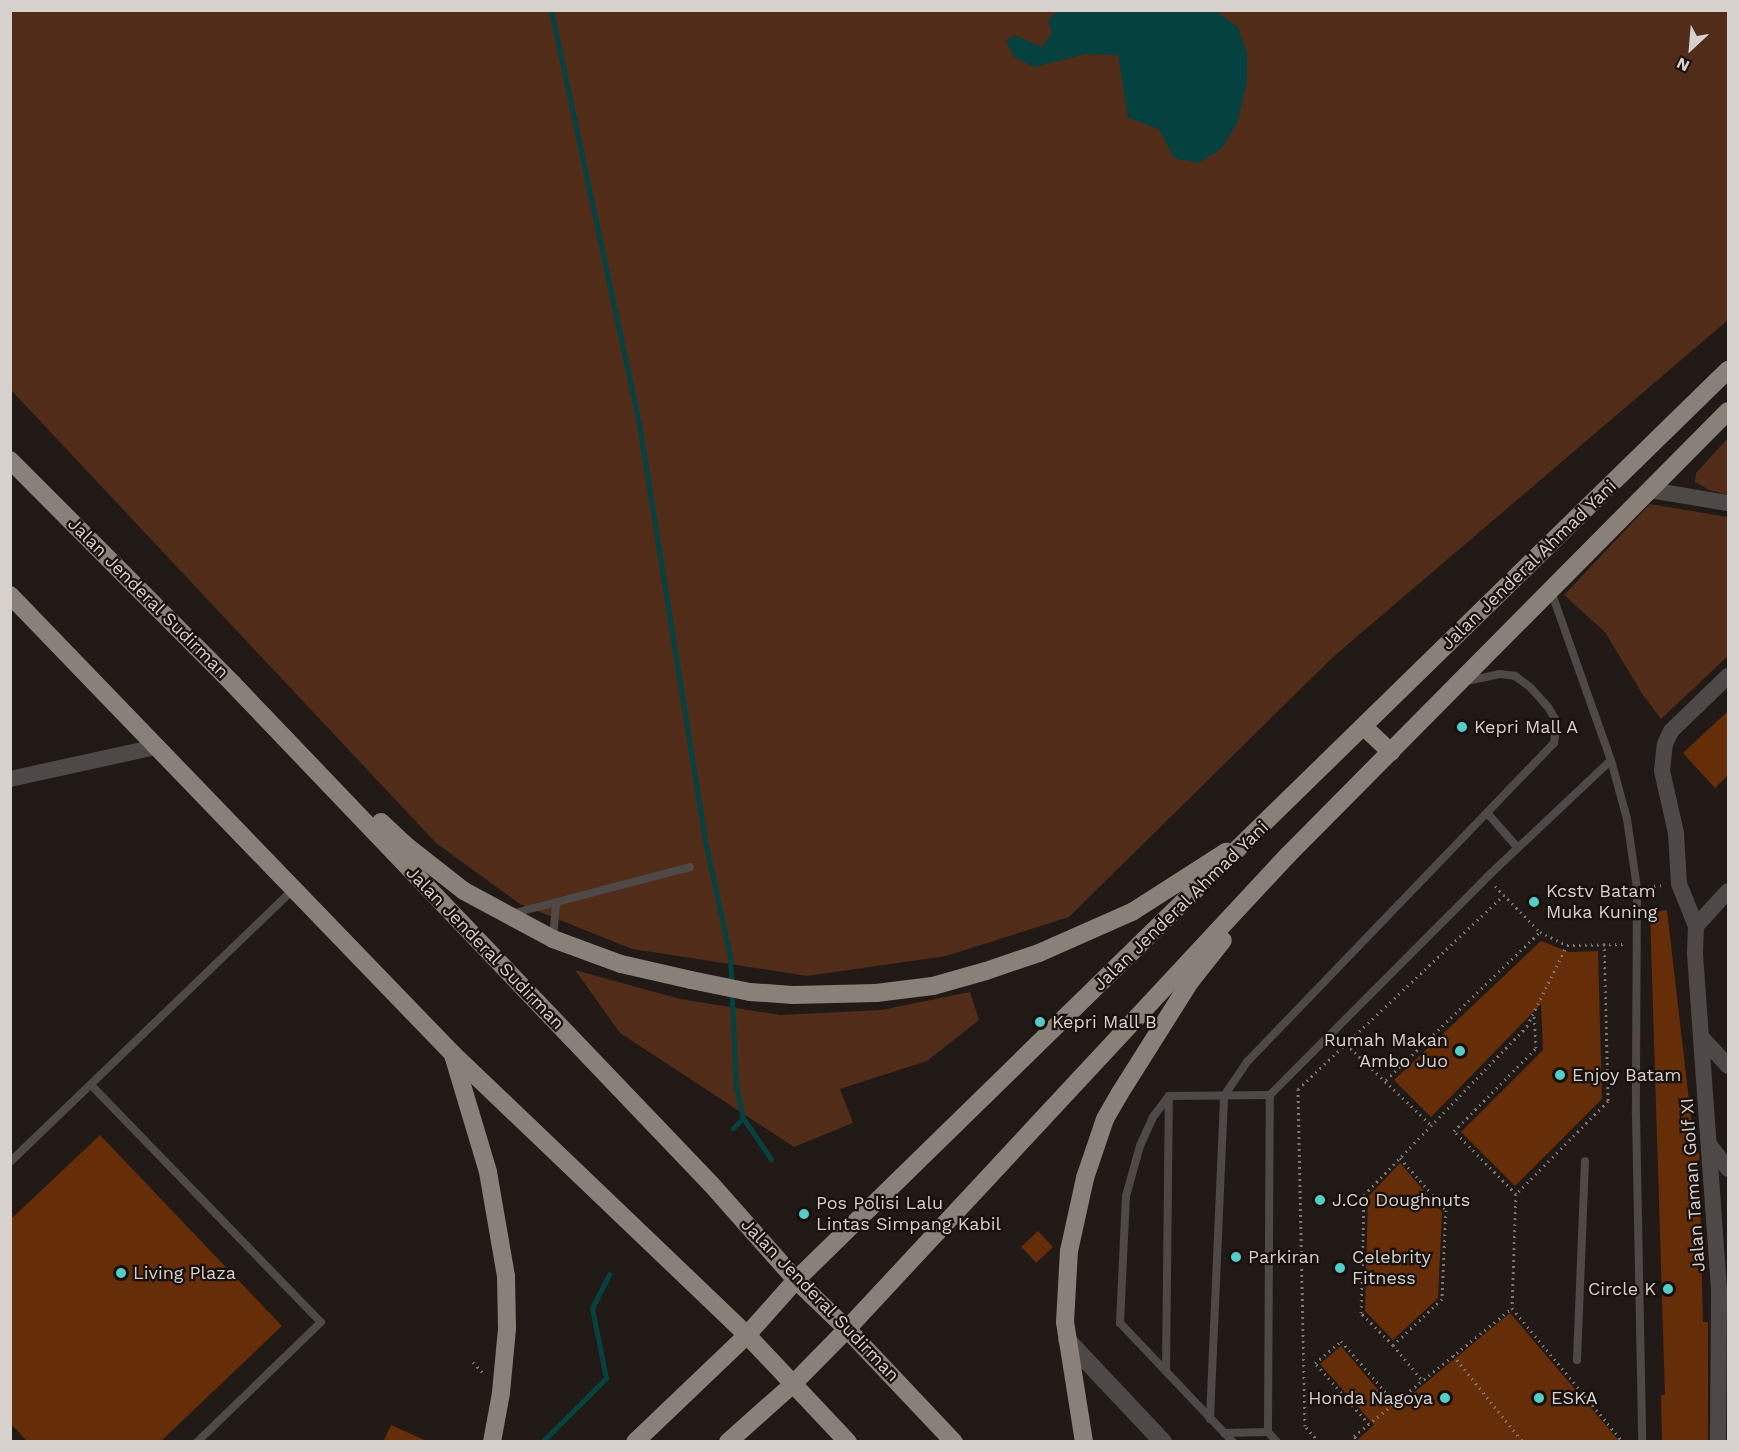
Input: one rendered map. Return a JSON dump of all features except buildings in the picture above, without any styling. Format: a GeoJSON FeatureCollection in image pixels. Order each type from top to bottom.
{"type":"FeatureCollection","features":[{"type":"Feature","properties":{"kind":"highway","name":"Jalan Jenderal Ahmad Yani"},"geometry":{"type":"LineString","coordinates":[[635,1442],[747,1335],[796,1280],[1728,370]]}},
{"type":"Feature","properties":{"kind":"highway","name":"Jalan Jenderal Ahmad Yani"},"geometry":{"type":"LineString","coordinates":[[728,1442],[793,1384],[847,1329],[1288,855],[1728,411]]}},
{"type":"Feature","properties":{"kind":"highway","name":"Jalan Jenderal Sudirman"},"geometry":{"type":"LineString","coordinates":[[10,460],[234,684],[711,1184],[796,1280],[847,1329],[954,1442]]}},
{"type":"Feature","properties":{"kind":"highway"},"geometry":{"type":"LineString","coordinates":[[10,595],[453,1054],[747,1335],[848,1442]]}},
{"type":"Feature","properties":{"kind":"highway"},"geometry":{"type":"LineString","coordinates":[[234,684],[408,847],[464,891],[553,939],[621,964],[750,992],[793,995],[876,993],[933,986],[986,971],[1039,953],[1132,912],[1255,834]]}},
{"type":"Feature","properties":{"kind":"highway"},"geometry":{"type":"LineString","coordinates":[[1364,726],[1391,752]]}},
{"type":"Feature","properties":{"kind":"highway"},"geometry":{"type":"LineString","coordinates":[[1084,1442],[1067,1340],[1069,1251],[1085,1178],[1105,1119],[1142,1055],[1190,982],[1288,855]]}},
{"type":"Feature","properties":{"kind":"highway"},"geometry":{"type":"LineString","coordinates":[[453,1054],[488,1172],[506,1276],[507,1329],[501,1393],[492,1442]]}},
{"type":"Feature","properties":{"kind":"street"},"geometry":{"type":"LineString","coordinates":[[1650,490],[1728,503]]}},
{"type":"Feature","properties":{"kind":"street"},"geometry":{"type":"LineString","coordinates":[[1728,676],[1671,731],[1665,744],[1662,771],[1676,833],[1679,884],[1696,926],[1728,891]]}},
{"type":"Feature","properties":{"kind":"street"},"geometry":{"type":"LineString","coordinates":[[10,779],[155,747]]}},
{"type":"Feature","properties":{"kind":"street","name":"Jalan Taman Golf XI"},"geometry":{"type":"LineString","coordinates":[[1696,926],[1695,953],[1724,1287],[1718,1442]]}},
{"type":"Feature","properties":{"kind":"street"},"geometry":{"type":"LineString","coordinates":[[1703,1039],[1728,1066]]}},
{"type":"Feature","properties":{"kind":"street"},"geometry":{"type":"LineString","coordinates":[[1711,1148],[1728,1169]]}},
{"type":"Feature","properties":{"kind":"street"},"geometry":{"type":"LineString","coordinates":[[1067,1340],[1163,1442]]}},
{"type":"Feature","properties":{"kind":"lane"},"geometry":{"type":"LineString","coordinates":[[1551,590],[1611,760],[1627,819],[1637,888],[1642,1442]]}},
{"type":"Feature","properties":{"kind":"lane"},"geometry":{"type":"LineString","coordinates":[[1210,1419],[1224,1096],[1247,1062],[1549,750],[1557,735],[1557,722],[1537,693],[1515,676],[1500,674],[1461,682]]}},
{"type":"Feature","properties":{"kind":"lane"},"geometry":{"type":"LineString","coordinates":[[1169,1096],[1270,1095],[1487,877],[1611,760]]}},
{"type":"Feature","properties":{"kind":"lane"},"geometry":{"type":"LineString","coordinates":[[1488,814],[1518,848]]}},
{"type":"Feature","properties":{"kind":"lane"},"geometry":{"type":"LineString","coordinates":[[506,915],[690,867]]}},
{"type":"Feature","properties":{"kind":"lane"},"geometry":{"type":"LineString","coordinates":[[10,1162],[293,890]]}},
{"type":"Feature","properties":{"kind":"lane"},"geometry":{"type":"LineString","coordinates":[[553,939],[556,902]]}},
{"type":"Feature","properties":{"kind":"lane"},"geometry":{"type":"LineString","coordinates":[[91,1085],[321,1322],[197,1442]]}},
{"type":"Feature","properties":{"kind":"lane"},"geometry":{"type":"LineString","coordinates":[[1270,1095],[1268,1432],[1277,1442]]}},
{"type":"Feature","properties":{"kind":"lane"},"geometry":{"type":"LineString","coordinates":[[1169,1096],[1159,1108],[1140,1146],[1126,1196],[1120,1319],[1233,1442]]}},
{"type":"Feature","properties":{"kind":"lane"},"geometry":{"type":"LineString","coordinates":[[1166,1371],[1169,1096]]}},
{"type":"Feature","properties":{"kind":"lane"},"geometry":{"type":"LineString","coordinates":[[1577,1360],[1585,1161]]}},
{"type":"Feature","properties":{"kind":"lane"},"geometry":{"type":"LineString","coordinates":[[1224,1433],[1268,1432]]}},
{"type":"Feature","properties":{"kind":"path"},"geometry":{"type":"LineString","coordinates":[[1487,877],[1540,933],[1567,945],[1636,944]]}},
{"type":"Feature","properties":{"kind":"path"},"geometry":{"type":"LineString","coordinates":[[1637,888],[1679,884]]}},
{"type":"Feature","properties":{"kind":"path"},"geometry":{"type":"LineString","coordinates":[[1319,1442],[1305,1426],[1298,1089],[1504,895]]}},
{"type":"Feature","properties":{"kind":"path"},"geometry":{"type":"LineString","coordinates":[[1386,1080],[1540,933]]}},
{"type":"Feature","properties":{"kind":"path"},"geometry":{"type":"LineString","coordinates":[[1604,943],[1608,1101],[1516,1194],[1512,1308],[1623,1442]]}},
{"type":"Feature","properties":{"kind":"path"},"geometry":{"type":"LineString","coordinates":[[1422,1380],[1393,1345],[1361,1313],[1364,1196],[1527,1026],[1567,945]]}},
{"type":"Feature","properties":{"kind":"path"},"geometry":{"type":"LineString","coordinates":[[1516,1194],[1454,1131],[1536,1048],[1534,1013]]}},
{"type":"Feature","properties":{"kind":"path"},"geometry":{"type":"LineString","coordinates":[[1346,1044],[1431,1125]]}},
{"type":"Feature","properties":{"kind":"path"},"geometry":{"type":"LineString","coordinates":[[1393,1345],[1442,1299],[1446,1210],[1400,1158]]}},
{"type":"Feature","properties":{"kind":"path"},"geometry":{"type":"LineString","coordinates":[[1360,1442],[1354,1436],[1512,1308]]}},
{"type":"Feature","properties":{"kind":"path"},"geometry":{"type":"LineString","coordinates":[[1369,1424],[1315,1363],[1341,1341],[1395,1402]]}},
{"type":"Feature","properties":{"kind":"path"},"geometry":{"type":"LineString","coordinates":[[1452,1355],[1523,1442]]}},
{"type":"Feature","properties":{"kind":"shaded area"},"geometry":{"type":"Polygon","coordinates":[[[11,11],[1728,11],[1728,320],[1333,657],[1069,917],[946,956],[807,976],[632,949],[520,904],[436,843],[11,390],[11,11]]]}},
{"type":"Feature","properties":{"kind":"shaded area"},"geometry":{"type":"Polygon","coordinates":[[[1728,438],[1728,495],[1709,490],[1695,482],[1696,473],[1728,438]]]}},
{"type":"Feature","properties":{"kind":"shaded area"},"geometry":{"type":"Polygon","coordinates":[[[1650,504],[1728,517],[1728,656],[1661,719],[1643,695],[1605,632],[1564,595],[1650,504]]]}},
{"type":"Feature","properties":{"kind":"shaded area"},"geometry":{"type":"Polygon","coordinates":[[[575,970],[680,999],[780,1015],[881,1010],[970,992],[979,1020],[927,1061],[840,1089],[853,1123],[794,1147],[620,1033],[575,970]]]}},
{"type":"Feature","properties":{"kind":"water"},"geometry":{"type":"Polygon","coordinates":[[[1057,11],[1216,11],[1238,27],[1247,53],[1247,82],[1237,124],[1221,149],[1198,163],[1174,158],[1159,129],[1128,118],[1118,55],[1086,54],[1034,67],[1014,57],[1006,41],[1014,35],[1042,47],[1052,32],[1048,21],[1057,11]]]}},
{"type":"Feature","properties":{"kind":"waterway"},"geometry":{"type":"LineString","coordinates":[[551,10],[639,424],[704,836],[730,956],[736,1086],[743,1118],[771,1159]]}},
{"type":"Feature","properties":{"kind":"waterway"},"geometry":{"type":"LineString","coordinates":[[733,1128],[743,1118]]}},
{"type":"Feature","properties":{"kind":"waterway"},"geometry":{"type":"LineString","coordinates":[[542,1442],[606,1378],[592,1308],[609,1274]]}},
{"type":"Feature","properties":{"kind":"place","name":"Kepri Mall A"},"geometry":{"type":"Point","coordinates":[1462,727]}},
{"type":"Feature","properties":{"kind":"place","name":"Kcstv Batam Muka Kuning"},"geometry":{"type":"Point","coordinates":[1534,902]}},
{"type":"Feature","properties":{"kind":"place","name":"Kepri Mall B"},"geometry":{"type":"Point","coordinates":[1040,1022]}},
{"type":"Feature","properties":{"kind":"place","name":"Rumah Makan Ambo Juo"},"geometry":{"type":"Point","coordinates":[1460,1051]}},
{"type":"Feature","properties":{"kind":"place","name":"Enjoy Batam"},"geometry":{"type":"Point","coordinates":[1560,1075]}},
{"type":"Feature","properties":{"kind":"place","name":"J.Co Doughnuts"},"geometry":{"type":"Point","coordinates":[1320,1200]}},
{"type":"Feature","properties":{"kind":"place","name":"Pos Polisi Lalu Lintas Simpang Kabil"},"geometry":{"type":"Point","coordinates":[804,1214]}},
{"type":"Feature","properties":{"kind":"place","name":"Parkiran"},"geometry":{"type":"Point","coordinates":[1236,1257]}},
{"type":"Feature","properties":{"kind":"place","name":"Celebrity Fitness"},"geometry":{"type":"Point","coordinates":[1340,1268]}},
{"type":"Feature","properties":{"kind":"place","name":"Living Plaza"},"geometry":{"type":"Point","coordinates":[121,1273]}},
{"type":"Feature","properties":{"kind":"place","name":"Circle K"},"geometry":{"type":"Point","coordinates":[1668,1289]}},
{"type":"Feature","properties":{"kind":"place","name":"Honda Nagoya"},"geometry":{"type":"Point","coordinates":[1445,1398]}},
{"type":"Feature","properties":{"kind":"place","name":"ESKA"},"geometry":{"type":"Point","coordinates":[1539,1398]}}]}
